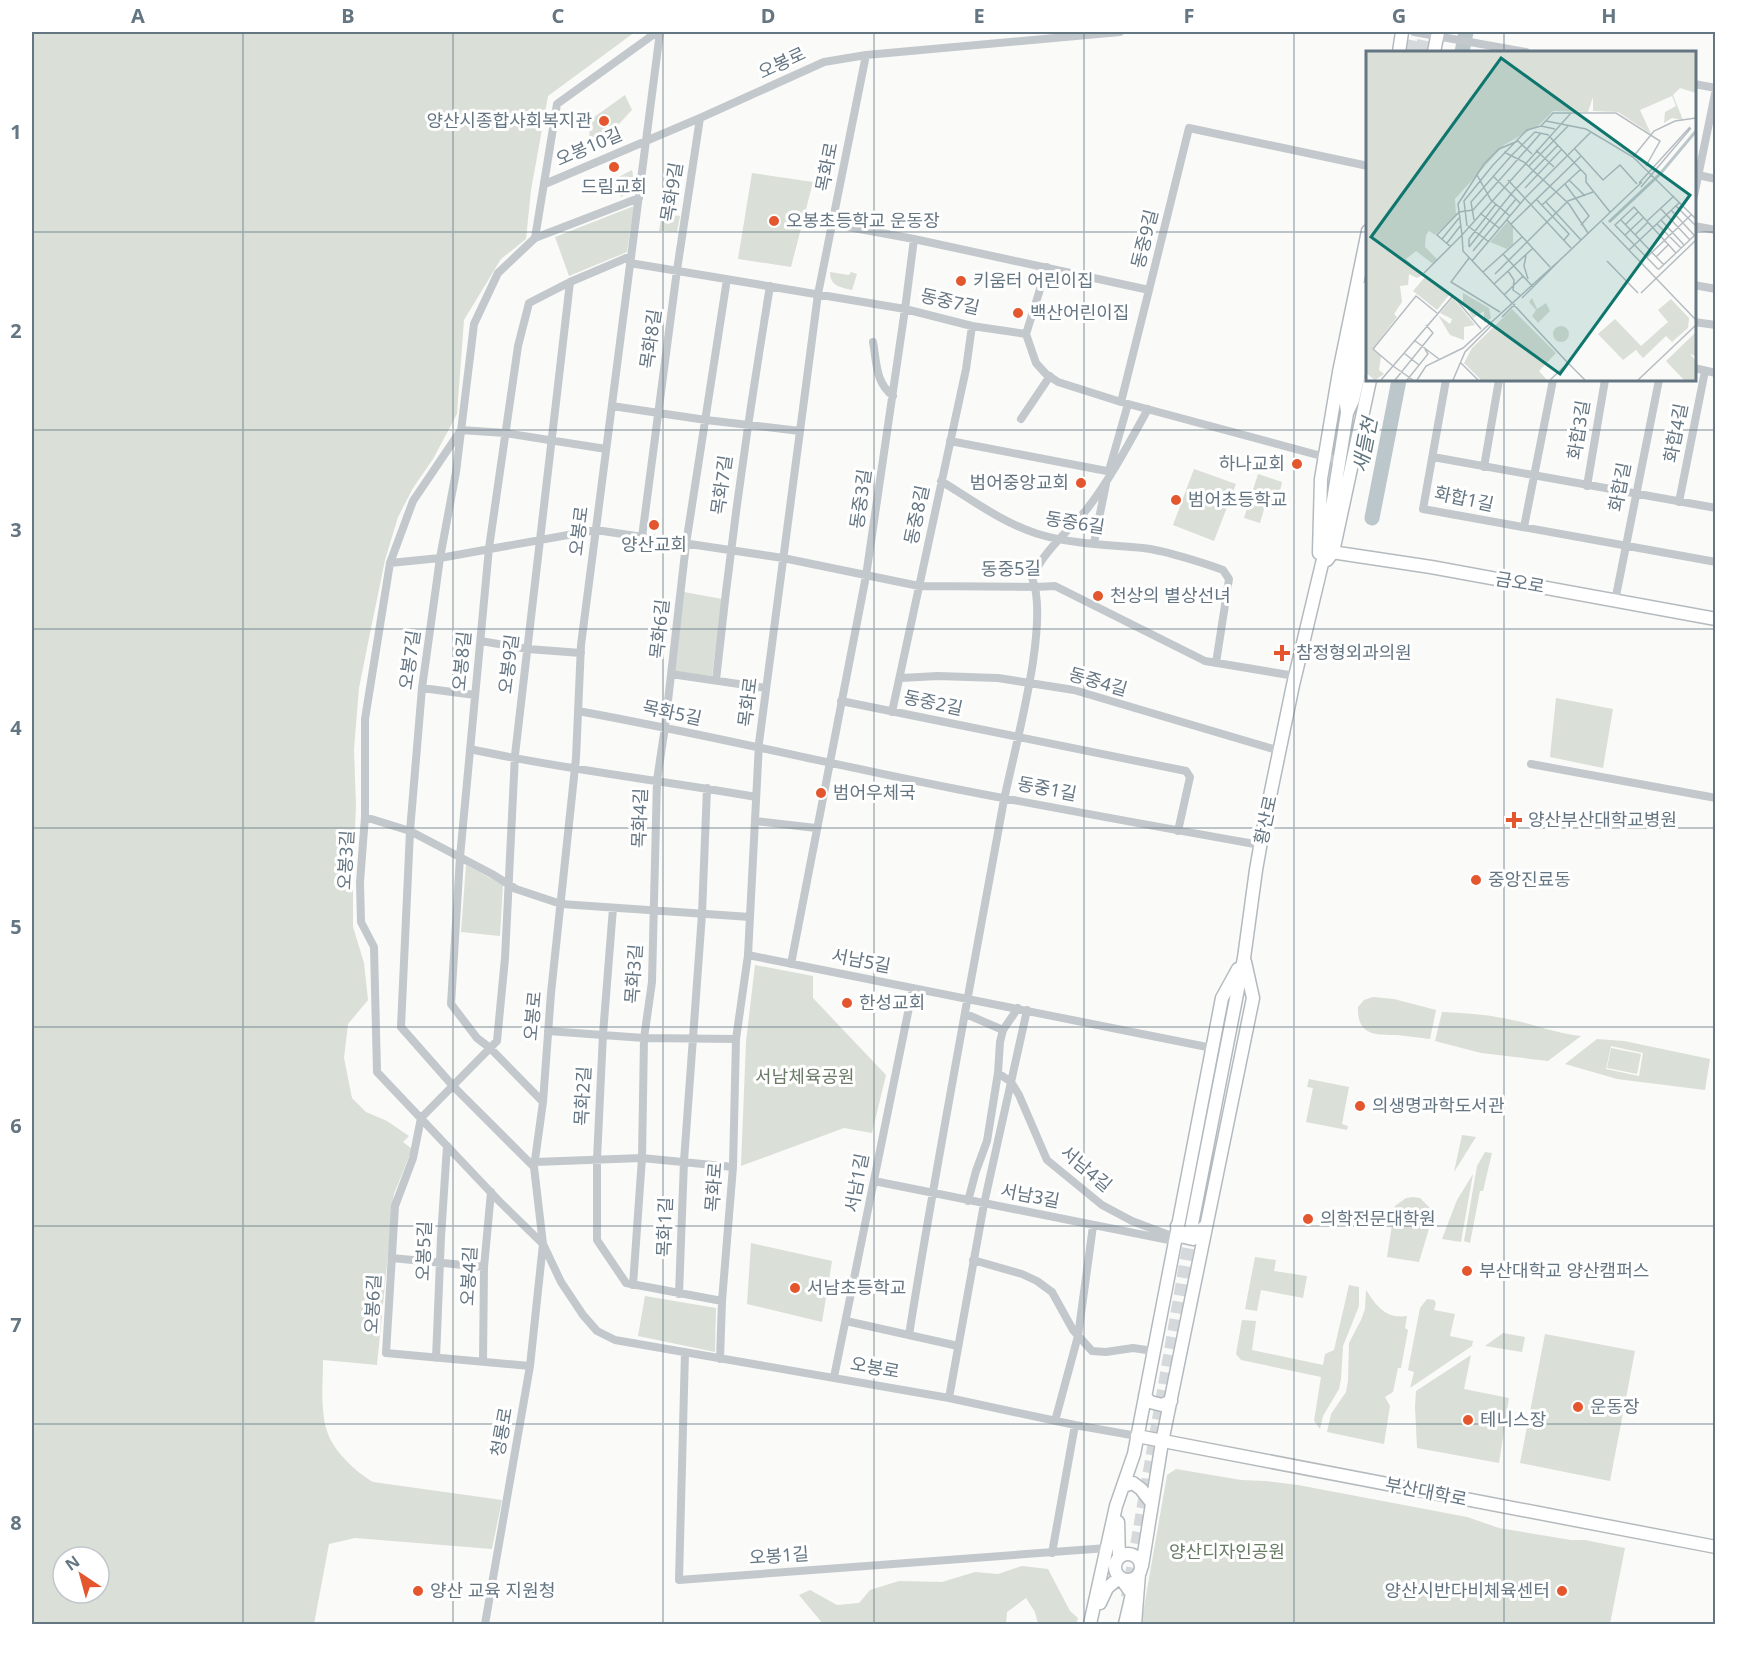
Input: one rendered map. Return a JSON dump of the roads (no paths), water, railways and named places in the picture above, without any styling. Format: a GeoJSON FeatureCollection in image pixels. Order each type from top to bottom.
{"type":"FeatureCollection","features":[{"type":"Feature","properties":{"kind":"main road"},"geometry":{"type":"LineString","coordinates":[[1399,51],[1402,32]]}},
{"type":"Feature","properties":{"kind":"main road"},"geometry":{"type":"LineString","coordinates":[[1434,51],[1441,35]]}},
{"type":"Feature","properties":{"kind":"main road"},"geometry":{"type":"LineString","coordinates":[[1320,571],[1318,540],[1321,489],[1339,372],[1366,241]]}},
{"type":"Feature","properties":{"kind":"main road","name":"황산로"},"geometry":{"type":"LineString","coordinates":[[1191,1229],[1244,958],[1260,845],[1295,676],[1320,571],[1329,551],[1347,413],[1345,397],[1366,297]]}},
{"type":"Feature","properties":{"kind":"main road","name":"황산로"},"geometry":{"type":"LineString","coordinates":[[1347,413],[1353,400],[1366,343]]}},
{"type":"Feature","properties":{"kind":"main road"},"geometry":{"type":"LineString","coordinates":[[1329,551],[1370,381]]}},
{"type":"Feature","properties":{"kind":"main road","name":"금오로"},"geometry":{"type":"LineString","coordinates":[[1329,551],[1431,567],[1716,619]]}},
{"type":"Feature","properties":{"kind":"main road"},"geometry":{"type":"LineString","coordinates":[[1090,1624],[1116,1506],[1134,1454],[1222,998],[1244,958]]}},
{"type":"Feature","properties":{"kind":"main road"},"geometry":{"type":"LineString","coordinates":[[1135,1624],[1140,1570],[1162,1442],[1253,998],[1244,958]]}},
{"type":"Feature","properties":{"kind":"main road"},"geometry":{"type":"LineString","coordinates":[[1177,1236],[1193,1239],[1206,1225]]}},
{"type":"Feature","properties":{"kind":"main road"},"geometry":{"type":"LineString","coordinates":[[1144,1396],[1150,1402],[1162,1405],[1171,1401]]}},
{"type":"Feature","properties":{"kind":"main road","name":"부산대학로"},"geometry":{"type":"LineString","coordinates":[[1137,1436],[1716,1547]]}},
{"type":"Feature","properties":{"kind":"main road"},"geometry":{"type":"LineString","coordinates":[[1123,1486],[1133,1483],[1152,1503]]}},
{"type":"Feature","properties":{"kind":"main road"},"geometry":{"type":"LineString","coordinates":[[1116,1506],[1119,1558]]}},
{"type":"Feature","properties":{"kind":"main road"},"geometry":{"type":"LineString","coordinates":[[1125,1624],[1132,1594],[1115,1570],[1116,1561],[1126,1554],[1135,1555],[1140,1570]]}},
{"type":"Feature","properties":{"kind":"main road"},"geometry":{"type":"LineString","coordinates":[[1120,1577],[1128,1580],[1140,1570]]}},
{"type":"Feature","properties":{"kind":"main road"},"geometry":{"type":"LineString","coordinates":[[1095,1624],[1107,1588],[1120,1577]]}},
{"type":"Feature","properties":{"kind":"street","name":"오봉로"},"geometry":{"type":"LineString","coordinates":[[658,32],[581,653],[575,768],[543,1102],[534,1165],[543,1244],[561,1282],[583,1315],[597,1331],[615,1340],[949,1398],[1137,1436]]}},
{"type":"Feature","properties":{"kind":"street","name":"오봉10길"},"geometry":{"type":"LineString","coordinates":[[535,238],[557,104],[658,32]]}},
{"type":"Feature","properties":{"kind":"street","name":"오봉로"},"geometry":{"type":"LineString","coordinates":[[646,141],[824,62],[866,55],[1120,32]]}},
{"type":"Feature","properties":{"kind":"street"},"geometry":{"type":"LineString","coordinates":[[1417,32],[1521,51]]}},
{"type":"Feature","properties":{"kind":"street","name":"목화로"},"geometry":{"type":"LineString","coordinates":[[720,1359],[722,1301],[733,1167],[736,1039],[748,955],[759,749],[818,294],[866,55]]}},
{"type":"Feature","properties":{"kind":"street"},"geometry":{"type":"LineString","coordinates":[[1696,84],[1716,88],[1712,127],[1696,189]]}},
{"type":"Feature","properties":{"kind":"street","name":"목화9길"},"geometry":{"type":"LineString","coordinates":[[677,270],[700,118]]}},
{"type":"Feature","properties":{"kind":"street","name":"동중9길"},"geometry":{"type":"LineString","coordinates":[[832,224],[914,239],[1149,290],[1189,128],[1366,166]]}},
{"type":"Feature","properties":{"kind":"street","name":"오봉10길"},"geometry":{"type":"LineString","coordinates":[[545,184],[646,141]]}},
{"type":"Feature","properties":{"kind":"street"},"geometry":{"type":"LineString","coordinates":[[1698,175],[1716,179]]}},
{"type":"Feature","properties":{"kind":"street","name":"오봉7길"},"geometry":{"type":"LineString","coordinates":[[534,1165],[453,1086],[401,1028],[410,831],[422,688],[461,430],[474,324],[498,273],[535,238],[639,198]]}},
{"type":"Feature","properties":{"kind":"street"},"geometry":{"type":"LineString","coordinates":[[1696,226],[1716,230]]}},
{"type":"Feature","properties":{"kind":"street","name":"동중3길"},"geometry":{"type":"LineString","coordinates":[[829,761],[866,576],[914,239]]}},
{"type":"Feature","properties":{"kind":"street"},"geometry":{"type":"LineString","coordinates":[[631,260],[818,294]]}},
{"type":"Feature","properties":{"kind":"street","name":"오봉8길"},"geometry":{"type":"LineString","coordinates":[[543,1102],[490,1048],[477,1038],[451,1004],[460,857],[489,548],[518,346],[529,303],[570,282],[631,260]]}},
{"type":"Feature","properties":{"kind":"street"},"geometry":{"type":"LineString","coordinates":[[1047,267],[1026,334],[1036,363],[1058,382],[1125,403],[1340,461]]}},
{"type":"Feature","properties":{"kind":"street","name":"목화8길"},"geometry":{"type":"LineString","coordinates":[[657,413],[677,270]]}},
{"type":"Feature","properties":{"kind":"street"},"geometry":{"type":"LineString","coordinates":[[706,420],[727,279]]}},
{"type":"Feature","properties":{"kind":"street","name":"오봉9길"},"geometry":{"type":"LineString","coordinates":[[490,1048],[497,1041],[505,958],[515,759],[570,282]]}},
{"type":"Feature","properties":{"kind":"street"},"geometry":{"type":"LineString","coordinates":[[1696,285],[1716,289]]}},
{"type":"Feature","properties":{"kind":"street"},"geometry":{"type":"LineString","coordinates":[[747,424],[770,286]]}},
{"type":"Feature","properties":{"kind":"street"},"geometry":{"type":"LineString","coordinates":[[1094,543],[1149,290]]}},
{"type":"Feature","properties":{"kind":"street","name":"동중7길"},"geometry":{"type":"LineString","coordinates":[[818,294],[905,309],[972,326],[1026,334]]}},
{"type":"Feature","properties":{"kind":"street"},"geometry":{"type":"LineString","coordinates":[[1696,322],[1716,325]]}},
{"type":"Feature","properties":{"kind":"street","name":"동중8길"},"geometry":{"type":"LineString","coordinates":[[892,712],[966,369],[972,326]]}},
{"type":"Feature","properties":{"kind":"street"},"geometry":{"type":"LineString","coordinates":[[873,342],[878,377],[884,389],[893,396]]}},
{"type":"Feature","properties":{"kind":"street"},"geometry":{"type":"LineString","coordinates":[[1696,368],[1716,373]]}},
{"type":"Feature","properties":{"kind":"street","name":"화합4길"},"geometry":{"type":"LineString","coordinates":[[1679,502],[1705,370]]}},
{"type":"Feature","properties":{"kind":"street"},"geometry":{"type":"LineString","coordinates":[[1021,419],[1050,376]]}},
{"type":"Feature","properties":{"kind":"street","name":"화합1길"},"geometry":{"type":"LineString","coordinates":[[1446,381],[1423,509],[1716,562]]}},
{"type":"Feature","properties":{"kind":"street"},"geometry":{"type":"LineString","coordinates":[[1484,467],[1499,381]]}},
{"type":"Feature","properties":{"kind":"street","name":"화합3길"},"geometry":{"type":"LineString","coordinates":[[1535,476],[1553,381]]}},
{"type":"Feature","properties":{"kind":"street","name":"화합3길"},"geometry":{"type":"LineString","coordinates":[[1587,486],[1605,381]]}},
{"type":"Feature","properties":{"kind":"street","name":"화합길"},"geometry":{"type":"LineString","coordinates":[[1615,601],[1659,381]]}},
{"type":"Feature","properties":{"kind":"street"},"geometry":{"type":"LineString","coordinates":[[612,406],[800,431]]}},
{"type":"Feature","properties":{"kind":"street"},"geometry":{"type":"LineString","coordinates":[[1110,471],[1148,409]]}},
{"type":"Feature","properties":{"kind":"street"},"geometry":{"type":"LineString","coordinates":[[642,537],[657,413]]}},
{"type":"Feature","properties":{"kind":"street","name":"목화7길"},"geometry":{"type":"LineString","coordinates":[[686,544],[706,420]]}},
{"type":"Feature","properties":{"kind":"street","name":"목화7길"},"geometry":{"type":"LineString","coordinates":[[730,550],[747,424]]}},
{"type":"Feature","properties":{"kind":"street"},"geometry":{"type":"LineString","coordinates":[[461,430],[606,448]]}},
{"type":"Feature","properties":{"kind":"street","name":"오봉3길"},"geometry":{"type":"LineString","coordinates":[[461,430],[413,501],[390,563],[365,719],[365,817],[360,882],[361,922],[374,947],[377,1072],[543,1244]]}},
{"type":"Feature","properties":{"kind":"street"},"geometry":{"type":"LineString","coordinates":[[950,441],[1110,471]]}},
{"type":"Feature","properties":{"kind":"street","name":"화합3길"},"geometry":{"type":"LineString","coordinates":[[1433,458],[1635,495]]}},
{"type":"Feature","properties":{"kind":"street"},"geometry":{"type":"LineString","coordinates":[[1524,527],[1535,476]]}},
{"type":"Feature","properties":{"kind":"street","name":"동중6길"},"geometry":{"type":"LineString","coordinates":[[941,482],[1005,520],[1038,534],[1059,539],[1144,548],[1223,570],[1229,579],[1216,663]]}},
{"type":"Feature","properties":{"kind":"street"},"geometry":{"type":"LineString","coordinates":[[909,1335],[932,1193],[1005,798],[1029,683],[1035,642],[1036,587],[1032,578],[1039,562],[1085,510],[1106,482]]}},
{"type":"Feature","properties":{"kind":"street"},"geometry":{"type":"LineString","coordinates":[[1635,495],[1716,508]]}},
{"type":"Feature","properties":{"kind":"street"},"geometry":{"type":"LineString","coordinates":[[390,563],[440,558],[596,530],[783,558]]}},
{"type":"Feature","properties":{"kind":"street","name":"목화6길"},"geometry":{"type":"LineString","coordinates":[[686,544],[671,674],[766,688]]}},
{"type":"Feature","properties":{"kind":"street"},"geometry":{"type":"LineString","coordinates":[[716,680],[730,550]]}},
{"type":"Feature","properties":{"kind":"street","name":"동중5길"},"geometry":{"type":"LineString","coordinates":[[783,558],[919,586],[1055,586],[1205,661],[1295,676]]}},
{"type":"Feature","properties":{"kind":"street"},"geometry":{"type":"LineString","coordinates":[[480,641],[528,649],[581,653]]}},
{"type":"Feature","properties":{"kind":"street","name":"목화4길"},"geometry":{"type":"LineString","coordinates":[[654,911],[657,780],[671,674]]}},
{"type":"Feature","properties":{"kind":"street","name":"동중4길"},"geometry":{"type":"LineString","coordinates":[[901,678],[973,676],[1074,690],[1280,751]]}},
{"type":"Feature","properties":{"kind":"street"},"geometry":{"type":"LineString","coordinates":[[422,688],[476,695]]}},
{"type":"Feature","properties":{"kind":"street","name":"동중2길"},"geometry":{"type":"LineString","coordinates":[[841,701],[1186,771],[1190,777],[1178,831]]}},
{"type":"Feature","properties":{"kind":"street","name":"목화5길"},"geometry":{"type":"LineString","coordinates":[[578,711],[665,727],[759,749]]}},
{"type":"Feature","properties":{"kind":"street"},"geometry":{"type":"LineString","coordinates":[[470,749],[515,759],[756,797]]}},
{"type":"Feature","properties":{"kind":"street","name":"동중1길"},"geometry":{"type":"LineString","coordinates":[[759,749],[829,761],[1005,798],[1260,845]]}},
{"type":"Feature","properties":{"kind":"street"},"geometry":{"type":"LineString","coordinates":[[791,964],[829,761]]}},
{"type":"Feature","properties":{"kind":"street"},"geometry":{"type":"LineString","coordinates":[[1531,764],[1716,798]]}},
{"type":"Feature","properties":{"kind":"street"},"geometry":{"type":"LineString","coordinates":[[684,1161],[702,914],[707,788]]}},
{"type":"Feature","properties":{"kind":"street"},"geometry":{"type":"LineString","coordinates":[[365,817],[410,831],[516,888],[561,904],[750,917]]}},
{"type":"Feature","properties":{"kind":"street"},"geometry":{"type":"LineString","coordinates":[[755,821],[816,828]]}},
{"type":"Feature","properties":{"kind":"street","name":"목화3길"},"geometry":{"type":"LineString","coordinates":[[603,1034],[613,908]]}},
{"type":"Feature","properties":{"kind":"street","name":"목화3길"},"geometry":{"type":"LineString","coordinates":[[644,1038],[652,982],[654,911]]}},
{"type":"Feature","properties":{"kind":"street","name":"서남5길"},"geometry":{"type":"LineString","coordinates":[[748,955],[1212,1048]]}},
{"type":"Feature","properties":{"kind":"street","name":"서남1길"},"geometry":{"type":"LineString","coordinates":[[834,1377],[913,988]]}},
{"type":"Feature","properties":{"kind":"street"},"geometry":{"type":"LineString","coordinates":[[968,1201],[987,1141],[1003,1030],[1022,1009]]}},
{"type":"Feature","properties":{"kind":"street"},"geometry":{"type":"LineString","coordinates":[[949,1398],[973,1260],[1011,1082],[1022,1009]]}},
{"type":"Feature","properties":{"kind":"street"},"geometry":{"type":"LineString","coordinates":[[966,1014],[1003,1030]]}},
{"type":"Feature","properties":{"kind":"street"},"geometry":{"type":"LineString","coordinates":[[548,1031],[644,1038],[736,1039]]}},
{"type":"Feature","properties":{"kind":"street","name":"목화2길"},"geometry":{"type":"LineString","coordinates":[[597,1159],[603,1034]]}},
{"type":"Feature","properties":{"kind":"street"},"geometry":{"type":"LineString","coordinates":[[642,1158],[644,1038]]}},
{"type":"Feature","properties":{"kind":"street"},"geometry":{"type":"LineString","coordinates":[[421,1118],[490,1048]]}},
{"type":"Feature","properties":{"kind":"street"},"geometry":{"type":"LineString","coordinates":[[998,1073],[1011,1082]]}},
{"type":"Feature","properties":{"kind":"street","name":"서남4길"},"geometry":{"type":"LineString","coordinates":[[1011,1082],[1031,1120],[1047,1160],[1102,1205],[1132,1221],[1177,1236]]}},
{"type":"Feature","properties":{"kind":"street","name":"오봉6길"},"geometry":{"type":"LineString","coordinates":[[421,1118],[413,1158],[395,1206],[386,1353],[530,1366]]}},
{"type":"Feature","properties":{"kind":"street","name":"오봉5길"},"geometry":{"type":"LineString","coordinates":[[436,1358],[447,1146]]}},
{"type":"Feature","properties":{"kind":"street"},"geometry":{"type":"LineString","coordinates":[[534,1165],[597,1159],[642,1158],[733,1167]]}},
{"type":"Feature","properties":{"kind":"street","name":"목화1길"},"geometry":{"type":"LineString","coordinates":[[633,1285],[642,1158]]}},
{"type":"Feature","properties":{"kind":"street"},"geometry":{"type":"LineString","coordinates":[[597,1159],[597,1240],[626,1283],[722,1301]]}},
{"type":"Feature","properties":{"kind":"street","name":"목화1길"},"geometry":{"type":"LineString","coordinates":[[679,1294],[684,1161]]}},
{"type":"Feature","properties":{"kind":"street","name":"서남3길"},"geometry":{"type":"LineString","coordinates":[[874,1181],[1094,1226],[1177,1236]]}},
{"type":"Feature","properties":{"kind":"street","name":"오봉4길"},"geometry":{"type":"LineString","coordinates":[[483,1360],[484,1267],[491,1192]]}},
{"type":"Feature","properties":{"kind":"street"},"geometry":{"type":"LineString","coordinates":[[1054,1421],[1078,1336],[1094,1226]]}},
{"type":"Feature","properties":{"kind":"street"},"geometry":{"type":"LineString","coordinates":[[1177,1236],[1202,1245]]}},
{"type":"Feature","properties":{"kind":"street","name":"청룡로"},"geometry":{"type":"LineString","coordinates":[[485,1624],[530,1366],[543,1244]]}},
{"type":"Feature","properties":{"kind":"street"},"geometry":{"type":"LineString","coordinates":[[392,1258],[484,1267]]}},
{"type":"Feature","properties":{"kind":"street"},"geometry":{"type":"LineString","coordinates":[[973,1260],[1002,1267],[1037,1281],[1052,1292],[1078,1336],[1092,1351],[1106,1352],[1133,1348],[1153,1351]]}},
{"type":"Feature","properties":{"kind":"street"},"geometry":{"type":"LineString","coordinates":[[846,1321],[958,1346]]}},
{"type":"Feature","properties":{"kind":"street","name":"오봉1길"},"geometry":{"type":"LineString","coordinates":[[685,1352],[679,1580],[1107,1548]]}},
{"type":"Feature","properties":{"kind":"street"},"geometry":{"type":"LineString","coordinates":[[1052,1553],[1075,1425]]}},
{"type":"Feature","properties":{"kind":"waterway","name":"새들천"},"geometry":{"type":"LineString","coordinates":[[1462,51],[1466,32]]}},
{"type":"Feature","properties":{"kind":"waterway","name":"새들천"},"geometry":{"type":"LineString","coordinates":[[1372,518],[1399,381]]}},
{"type":"Feature","properties":{"kind":"tunnel"},"geometry":{"type":"LineString","coordinates":[[1410,51],[1414,32]]}},
{"type":"Feature","properties":{"kind":"tunnel"},"geometry":{"type":"LineString","coordinates":[[1421,51],[1425,32]]}},
{"type":"Feature","properties":{"kind":"tunnel"},"geometry":{"type":"LineString","coordinates":[[1127,1597],[1191,1230]]}},
{"type":"Feature","properties":{"kind":"place","name":"양산시종합사회복지관"},"geometry":{"type":"Point","coordinates":[604,121]}},
{"type":"Feature","properties":{"kind":"place","name":"드림교회"},"geometry":{"type":"Point","coordinates":[614,167]}},
{"type":"Feature","properties":{"kind":"place","name":"오봉초등학교 운동장"},"geometry":{"type":"Point","coordinates":[774,221]}},
{"type":"Feature","properties":{"kind":"place","name":"키움터 어린이집"},"geometry":{"type":"Point","coordinates":[961,281]}},
{"type":"Feature","properties":{"kind":"place","name":"백산어린이집"},"geometry":{"type":"Point","coordinates":[1018,313]}},
{"type":"Feature","properties":{"kind":"place","name":"하나교회"},"geometry":{"type":"Point","coordinates":[1297,464]}},
{"type":"Feature","properties":{"kind":"place","name":"범어중앙교회"},"geometry":{"type":"Point","coordinates":[1081,483]}},
{"type":"Feature","properties":{"kind":"place","name":"범어초등학교"},"geometry":{"type":"Point","coordinates":[1176,500]}},
{"type":"Feature","properties":{"kind":"place","name":"양산교회"},"geometry":{"type":"Point","coordinates":[654,525]}},
{"type":"Feature","properties":{"kind":"place","name":"천상의 별상선녀"},"geometry":{"type":"Point","coordinates":[1098,596]}},
{"type":"Feature","properties":{"kind":"place","name":"참정형외과의원"},"geometry":{"type":"Point","coordinates":[1282,653]}},
{"type":"Feature","properties":{"kind":"place","name":"범어우체국"},"geometry":{"type":"Point","coordinates":[821,793]}},
{"type":"Feature","properties":{"kind":"place","name":"양산부산대학교병원"},"geometry":{"type":"Point","coordinates":[1514,820]}},
{"type":"Feature","properties":{"kind":"place","name":"중앙진료동"},"geometry":{"type":"Point","coordinates":[1476,880]}},
{"type":"Feature","properties":{"kind":"place","name":"한성교회"},"geometry":{"type":"Point","coordinates":[847,1003]}},
{"type":"Feature","properties":{"kind":"place","name":"의생명과학도서관"},"geometry":{"type":"Point","coordinates":[1360,1106]}},
{"type":"Feature","properties":{"kind":"place","name":"의학전문대학원"},"geometry":{"type":"Point","coordinates":[1308,1219]}},
{"type":"Feature","properties":{"kind":"place","name":"부산대학교 양산캠퍼스"},"geometry":{"type":"Point","coordinates":[1467,1271]}},
{"type":"Feature","properties":{"kind":"place","name":"서남초등학교"},"geometry":{"type":"Point","coordinates":[795,1288]}},
{"type":"Feature","properties":{"kind":"place","name":"운동장"},"geometry":{"type":"Point","coordinates":[1578,1407]}},
{"type":"Feature","properties":{"kind":"place","name":"테니스장"},"geometry":{"type":"Point","coordinates":[1468,1420]}},
{"type":"Feature","properties":{"kind":"place","name":"양산 교육 지원청"},"geometry":{"type":"Point","coordinates":[418,1591]}},
{"type":"Feature","properties":{"kind":"place","name":"양산시반다비체육센터"},"geometry":{"type":"Point","coordinates":[1562,1591]}},
{"type":"Feature","properties":{"kind":"park label","name":"서남체육공원"},"geometry":{"type":"Point","coordinates":[805,1077]}},
{"type":"Feature","properties":{"kind":"park label","name":"양산디자인공원"},"geometry":{"type":"Point","coordinates":[1227,1552]}}]}
